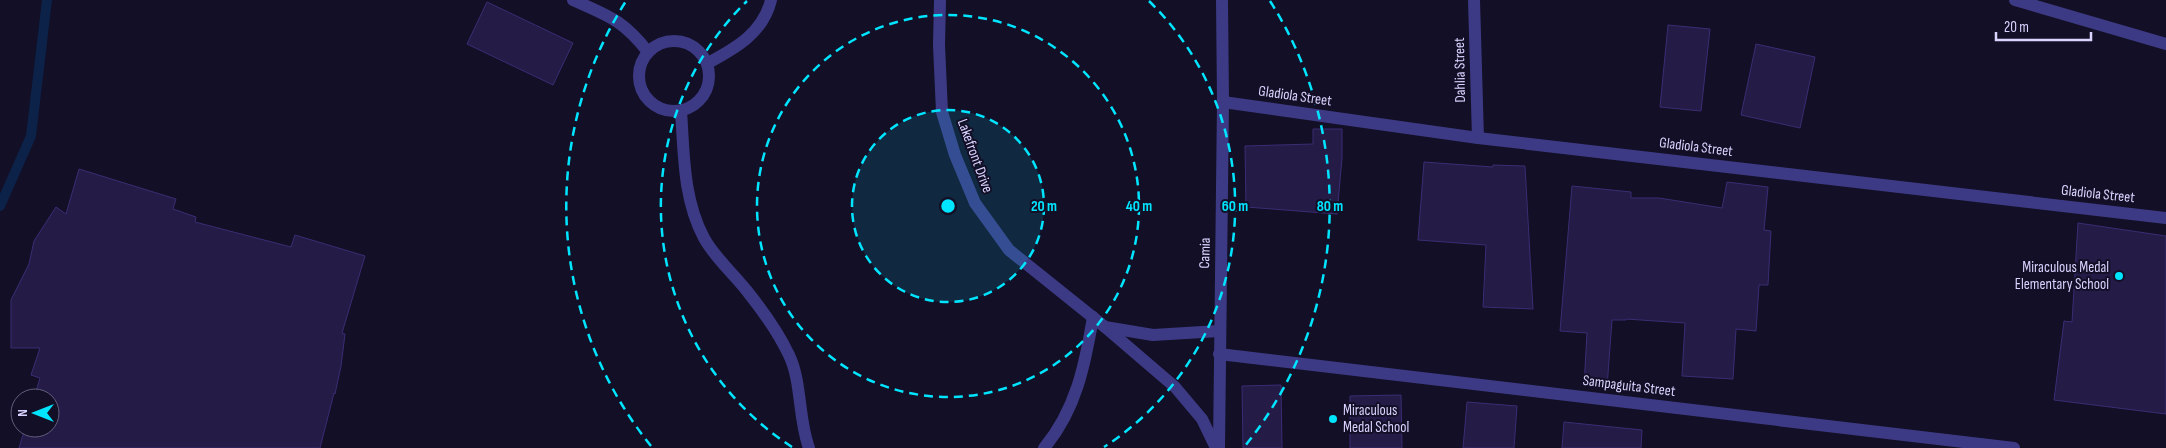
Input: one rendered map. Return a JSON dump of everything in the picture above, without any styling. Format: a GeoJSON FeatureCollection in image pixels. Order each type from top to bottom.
{"type":"FeatureCollection","features":[{"type":"Feature","properties":{"kind":"street"},"geometry":{"type":"LineString","coordinates":[[576,0],[604,13],[630,30],[648,52]]}},
{"type":"Feature","properties":{"kind":"street"},"geometry":{"type":"LineString","coordinates":[[708,63],[745,42],[758,28],[771,0]]}},
{"type":"Feature","properties":{"kind":"street","name":"Lakefront Drive"},"geometry":{"type":"LineString","coordinates":[[940,0],[939,45],[942,112],[955,156],[975,203],[1008,250],[1093,317],[1175,387],[1202,419],[1218,448]]}},
{"type":"Feature","properties":{"kind":"street","name":"Camia"},"geometry":{"type":"LineString","coordinates":[[1218,448],[1223,102],[1222,0]]}},
{"type":"Feature","properties":{"kind":"street","name":"Dahlia Street"},"geometry":{"type":"LineString","coordinates":[[1474,0],[1478,138]]}},
{"type":"Feature","properties":{"kind":"street"},"geometry":{"type":"LineString","coordinates":[[2015,0],[2166,44]]}},
{"type":"Feature","properties":{"kind":"street"},"geometry":{"type":"LineString","coordinates":[[673,40],[688,42],[700,50],[708,63],[710,75],[708,87],[702,98],[693,106],[681,111],[660,108],[651,102],[644,93],[640,83],[639,72],[642,61],[648,52],[660,43],[673,40]]}},
{"type":"Feature","properties":{"kind":"street","name":"Gladiola Street"},"geometry":{"type":"LineString","coordinates":[[1223,102],[1478,138],[2166,218]]}},
{"type":"Feature","properties":{"kind":"street"},"geometry":{"type":"LineString","coordinates":[[681,111],[685,169],[695,218],[704,238],[768,320],[786,350],[794,371],[799,410],[804,435],[809,448]]}},
{"type":"Feature","properties":{"kind":"street"},"geometry":{"type":"LineString","coordinates":[[1044,448],[1053,437],[1070,408],[1078,387],[1084,368],[1093,317]]}},
{"type":"Feature","properties":{"kind":"street"},"geometry":{"type":"LineString","coordinates":[[1105,327],[1153,335],[1219,331]]}},
{"type":"Feature","properties":{"kind":"street","name":"Sampaguita Street"},"geometry":{"type":"LineString","coordinates":[[1219,354],[2014,448]]}},
{"type":"Feature","properties":{"kind":"building"},"geometry":{"type":"Polygon","coordinates":[[[487,2],[573,43],[553,85],[467,44],[487,2]]]}},
{"type":"Feature","properties":{"kind":"building"},"geometry":{"type":"Polygon","coordinates":[[[1668,25],[1710,29],[1701,111],[1660,107],[1668,25]]]}},
{"type":"Feature","properties":{"kind":"building"},"geometry":{"type":"Polygon","coordinates":[[[1756,44],[1815,57],[1800,128],[1741,115],[1756,44]]]}},
{"type":"Feature","properties":{"kind":"building"},"geometry":{"type":"Polygon","coordinates":[[[1313,129],[1342,129],[1342,158],[1337,214],[1246,207],[1245,146],[1313,144],[1313,129]]]}},
{"type":"Feature","properties":{"kind":"building"},"geometry":{"type":"Polygon","coordinates":[[[1424,162],[1493,167],[1493,165],[1525,166],[1533,309],[1483,307],[1486,245],[1418,240],[1424,162]]]}},
{"type":"Feature","properties":{"kind":"building"},"geometry":{"type":"Polygon","coordinates":[[[79,169],[176,199],[173,209],[196,217],[195,222],[291,247],[295,235],[365,256],[342,333],[345,334],[341,366],[320,448],[19,448],[22,438],[60,438],[60,388],[37,388],[40,378],[31,375],[40,348],[11,348],[11,300],[29,264],[34,241],[56,207],[66,214],[79,169]]]}},
{"type":"Feature","properties":{"kind":"building"},"geometry":{"type":"Polygon","coordinates":[[[1727,182],[1768,187],[1764,230],[1771,231],[1768,285],[1759,285],[1756,331],[1736,329],[1733,379],[1682,376],[1685,323],[1626,319],[1612,320],[1607,387],[1584,386],[1587,333],[1560,331],[1572,186],[1631,192],[1631,198],[1659,198],[1722,208],[1727,182]]]}},
{"type":"Feature","properties":{"kind":"building"},"geometry":{"type":"Polygon","coordinates":[[[2078,223],[2166,236],[2166,414],[2054,400],[2064,321],[2072,322],[2078,223]]]}},
{"type":"Feature","properties":{"kind":"building"},"geometry":{"type":"Polygon","coordinates":[[[1281,385],[1282,448],[1243,448],[1242,386],[1281,385]]]}},
{"type":"Feature","properties":{"kind":"building"},"geometry":{"type":"Polygon","coordinates":[[[1401,395],[1402,448],[1350,448],[1350,396],[1401,395]]]}},
{"type":"Feature","properties":{"kind":"building"},"geometry":{"type":"Polygon","coordinates":[[[1467,402],[1517,406],[1514,448],[1463,448],[1467,402]]]}},
{"type":"Feature","properties":{"kind":"building"},"geometry":{"type":"Polygon","coordinates":[[[1564,422],[1642,430],[1641,448],[1562,448],[1564,422]]]}},
{"type":"Feature","properties":{"kind":"waterway"},"geometry":{"type":"LineString","coordinates":[[0,206],[31,136],[47,0]]}},
{"type":"Feature","properties":{"kind":"place","name":"Miraculous Medal Elementary School"},"geometry":{"type":"Point","coordinates":[2119,276]}},
{"type":"Feature","properties":{"kind":"place","name":"Miraculous Medal School"},"geometry":{"type":"Point","coordinates":[1333,419]}}]}
